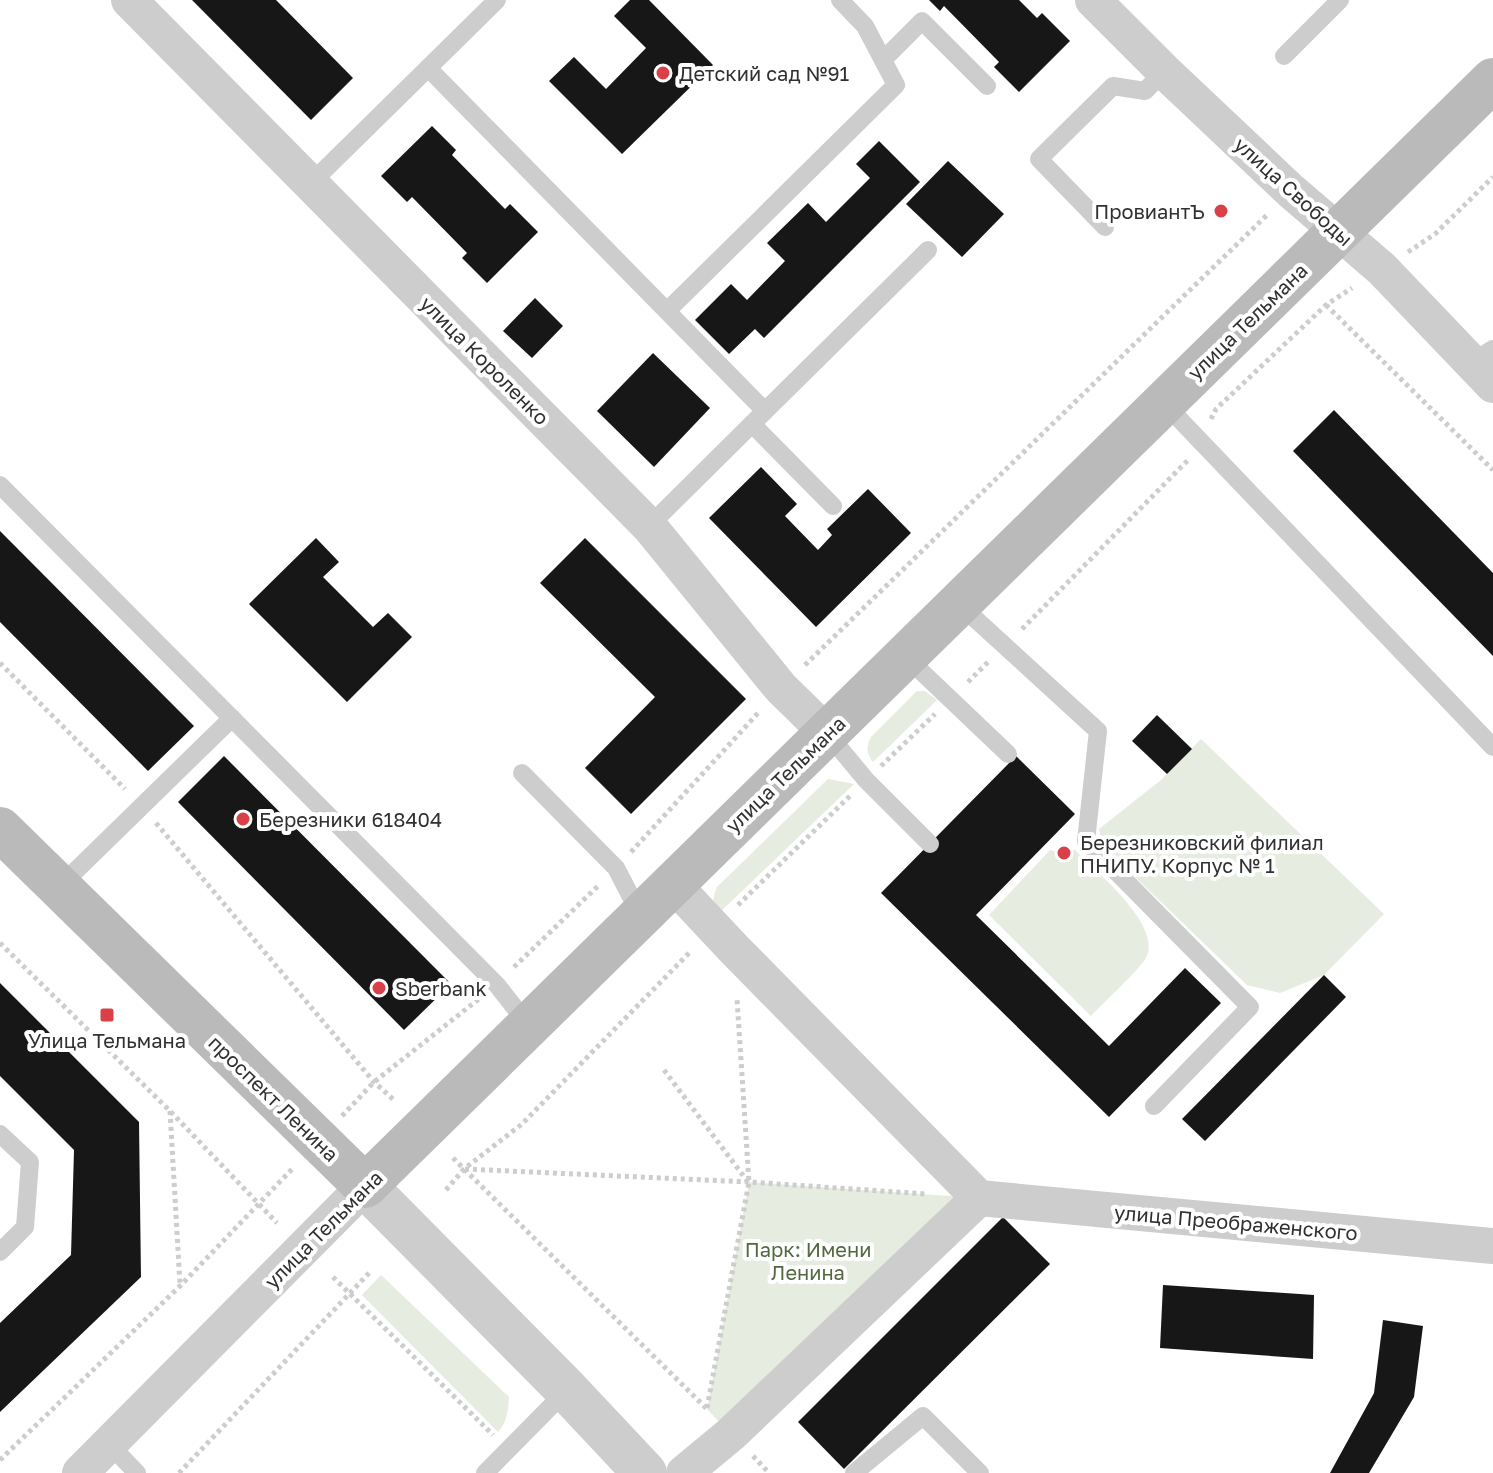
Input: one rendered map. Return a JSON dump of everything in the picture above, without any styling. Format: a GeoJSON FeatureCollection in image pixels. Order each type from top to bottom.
{"type":"FeatureCollection","features":[{"type":"Feature","properties":{"kind":"main road","name":"улица Тельмана"},"geometry":{"type":"LineString","coordinates":[[365,1186],[1493,80]]}},
{"type":"Feature","properties":{"kind":"main road","name":"проспект Ленина"},"geometry":{"type":"LineString","coordinates":[[0,829],[365,1186]]}},
{"type":"Feature","properties":{"kind":"street","name":"улица Короленко"},"geometry":{"type":"LineString","coordinates":[[129,0],[649,526],[781,688],[827,733]]}},
{"type":"Feature","properties":{"kind":"street","name":"улица Свободы"},"geometry":{"type":"LineString","coordinates":[[1093,0],[1291,191],[1486,365]]}},
{"type":"Feature","properties":{"kind":"street"},"geometry":{"type":"LineString","coordinates":[[673,884],[979,1198],[719,1422],[684,1473]]}},
{"type":"Feature","properties":{"kind":"street","name":"проспект Ленина"},"geometry":{"type":"LineString","coordinates":[[365,1186],[645,1473]]}},
{"type":"Feature","properties":{"kind":"street","name":"улица Тельмана"},"geometry":{"type":"LineString","coordinates":[[80,1473],[365,1186]]}},
{"type":"Feature","properties":{"kind":"street","name":"улица Преображенского"},"geometry":{"type":"LineString","coordinates":[[979,1198],[1493,1246]]}},
{"type":"Feature","properties":{"kind":"lane"},"geometry":{"type":"LineString","coordinates":[[310,184],[497,0]]}},
{"type":"Feature","properties":{"kind":"lane"},"geometry":{"type":"LineString","coordinates":[[667,311],[896,85],[865,26],[840,0]]}},
{"type":"Feature","properties":{"kind":"lane"},"geometry":{"type":"LineString","coordinates":[[1284,56],[1340,0]]}},
{"type":"Feature","properties":{"kind":"lane"},"geometry":{"type":"LineString","coordinates":[[883,60],[922,21],[987,86]]}},
{"type":"Feature","properties":{"kind":"lane"},"geometry":{"type":"LineString","coordinates":[[428,68],[667,311],[833,506]]}},
{"type":"Feature","properties":{"kind":"lane"},"geometry":{"type":"LineString","coordinates":[[1105,227],[1039,159],[1113,86],[1145,91],[1164,71]]}},
{"type":"Feature","properties":{"kind":"lane"},"geometry":{"type":"LineString","coordinates":[[649,526],[928,250]]}},
{"type":"Feature","properties":{"kind":"lane"},"geometry":{"type":"LineString","coordinates":[[1164,403],[1493,747]]}},
{"type":"Feature","properties":{"kind":"lane"},"geometry":{"type":"LineString","coordinates":[[0,485],[497,985],[529,1026]]}},
{"type":"Feature","properties":{"kind":"lane"},"geometry":{"type":"LineString","coordinates":[[959,604],[1098,731],[1086,841],[1250,1007],[1154,1106]]}},
{"type":"Feature","properties":{"kind":"lane"},"geometry":{"type":"LineString","coordinates":[[905,656],[1008,754]]}},
{"type":"Feature","properties":{"kind":"lane"},"geometry":{"type":"LineString","coordinates":[[59,887],[232,718]]}},
{"type":"Feature","properties":{"kind":"lane"},"geometry":{"type":"LineString","coordinates":[[827,733],[866,780],[930,844]]}},
{"type":"Feature","properties":{"kind":"lane"},"geometry":{"type":"LineString","coordinates":[[522,773],[616,868],[641,916]]}},
{"type":"Feature","properties":{"kind":"lane"},"geometry":{"type":"LineString","coordinates":[[0,1134],[30,1162],[25,1227],[0,1252]]}},
{"type":"Feature","properties":{"kind":"lane"},"geometry":{"type":"LineString","coordinates":[[485,1473],[567,1390]]}},
{"type":"Feature","properties":{"kind":"lane"},"geometry":{"type":"LineString","coordinates":[[854,1473],[923,1416],[980,1473]]}},
{"type":"Feature","properties":{"kind":"lane"},"geometry":{"type":"LineString","coordinates":[[109,1444],[137,1473]]}},
{"type":"Feature","properties":{"kind":"path"},"geometry":{"type":"LineString","coordinates":[[0,1460],[181,1285],[374,1082],[497,985],[616,868],[781,688],[1291,191]]}},
{"type":"Feature","properties":{"kind":"path"},"geometry":{"type":"LineString","coordinates":[[1326,305],[1493,470]]}},
{"type":"Feature","properties":{"kind":"path"},"geometry":{"type":"LineString","coordinates":[[0,663],[143,807],[374,1082],[395,1101]]}},
{"type":"Feature","properties":{"kind":"path"},"geometry":{"type":"LineString","coordinates":[[0,943],[170,1111],[277,1223]]}},
{"type":"Feature","properties":{"kind":"path"},"geometry":{"type":"LineString","coordinates":[[719,1422],[749,1182],[734,949]]}},
{"type":"Feature","properties":{"kind":"path"},"geometry":{"type":"LineString","coordinates":[[664,1070],[749,1182]]}},
{"type":"Feature","properties":{"kind":"path"},"geometry":{"type":"LineString","coordinates":[[170,1111],[181,1285]]}},
{"type":"Feature","properties":{"kind":"path"},"geometry":{"type":"LineString","coordinates":[[453,1158],[769,1473]]}},
{"type":"Feature","properties":{"kind":"path"},"geometry":{"type":"LineString","coordinates":[[464,1169],[749,1182],[979,1198]]}},
{"type":"Feature","properties":{"kind":"path"},"geometry":{"type":"LineString","coordinates":[[179,1473],[370,1272]]}},
{"type":"Feature","properties":{"kind":"path"},"geometry":{"type":"LineString","coordinates":[[333,1277],[509,1450]]}},
{"type":"Feature","properties":{"kind":"green space"},"geometry":{"type":"Polygon","coordinates":[[[917,691],[925,691],[937,700],[873,762],[868,750],[871,737],[917,691]]]}},
{"type":"Feature","properties":{"kind":"green space"},"geometry":{"type":"Polygon","coordinates":[[[1201,739],[1384,914],[1324,975],[1280,993],[1247,985],[1102,845],[1099,829],[1161,780],[1201,739]]]}},
{"type":"Feature","properties":{"kind":"green space"},"geometry":{"type":"Polygon","coordinates":[[[828,779],[854,784],[718,914],[713,901],[717,887],[828,779]]]}},
{"type":"Feature","properties":{"kind":"green space"},"geometry":{"type":"Polygon","coordinates":[[[1050,850],[1061,853],[1075,850],[1137,915],[1149,945],[1142,964],[1091,1016],[989,915],[1050,850]]]}},
{"type":"Feature","properties":{"kind":"green space","name":"Парк: Имени Ленина"},"geometry":{"type":"Polygon","coordinates":[[[749,1182],[979,1198],[731,1434],[707,1409],[749,1182]]]}},
{"type":"Feature","properties":{"kind":"green space"},"geometry":{"type":"Polygon","coordinates":[[[381,1275],[509,1397],[506,1416],[498,1432],[362,1295],[381,1275]]]}},
{"type":"Feature","properties":{"kind":"building"},"geometry":{"type":"Polygon","coordinates":[[[192,0],[276,0],[353,78],[311,120],[192,0]]]}},
{"type":"Feature","properties":{"kind":"building","name":"Детский сад №91"},"geometry":{"type":"Polygon","coordinates":[[[630,0],[649,0],[713,65],[622,154],[549,81],[574,57],[606,89],[646,48],[614,16],[630,0]]]}},
{"type":"Feature","properties":{"kind":"building"},"geometry":{"type":"Polygon","coordinates":[[[929,0],[1019,0],[1037,18],[1042,13],[1070,41],[1019,92],[994,67],[999,62],[944,6],[940,11],[929,0]]]}},
{"type":"Feature","properties":{"kind":"building"},"geometry":{"type":"Polygon","coordinates":[[[432,126],[456,150],[452,155],[505,209],[510,204],[538,232],[487,283],[462,258],[467,253],[412,197],[407,202],[381,176],[432,126]]]}},
{"type":"Feature","properties":{"kind":"building"},"geometry":{"type":"Polygon","coordinates":[[[879,141],[920,182],[764,338],[755,329],[729,354],[695,320],[731,284],[747,300],[785,261],[767,243],[808,203],[826,222],[870,178],[856,164],[879,141]]]}},
{"type":"Feature","properties":{"kind":"building"},"geometry":{"type":"Polygon","coordinates":[[[948,161],[1004,214],[962,257],[906,204],[948,161]]]}},
{"type":"Feature","properties":{"kind":"building"},"geometry":{"type":"Polygon","coordinates":[[[535,298],[563,326],[532,358],[503,331],[535,298]]]}},
{"type":"Feature","properties":{"kind":"building"},"geometry":{"type":"Polygon","coordinates":[[[653,353],[710,408],[654,467],[597,411],[653,353]]]}},
{"type":"Feature","properties":{"kind":"building"},"geometry":{"type":"Polygon","coordinates":[[[1334,410],[1493,573],[1493,656],[1293,451],[1334,410]]]}},
{"type":"Feature","properties":{"kind":"building"},"geometry":{"type":"Polygon","coordinates":[[[761,467],[797,504],[785,516],[818,550],[832,535],[827,529],[868,489],[911,533],[816,627],[709,518],[761,467]]]}},
{"type":"Feature","properties":{"kind":"building"},"geometry":{"type":"Polygon","coordinates":[[[0,531],[194,726],[148,771],[0,622],[0,531]]]}},
{"type":"Feature","properties":{"kind":"building"},"geometry":{"type":"Polygon","coordinates":[[[316,538],[339,562],[323,577],[373,627],[388,613],[412,637],[347,702],[249,604],[316,538]]]}},
{"type":"Feature","properties":{"kind":"building"},"geometry":{"type":"Polygon","coordinates":[[[585,538],[746,699],[631,814],[585,768],[655,697],[540,583],[585,538]]]}},
{"type":"Feature","properties":{"kind":"building"},"geometry":{"type":"Polygon","coordinates":[[[1157,715],[1192,749],[1167,774],[1132,741],[1157,715]]]}},
{"type":"Feature","properties":{"kind":"building"},"geometry":{"type":"Polygon","coordinates":[[[224,756],[451,984],[404,1030],[178,802],[224,756]]]}},
{"type":"Feature","properties":{"kind":"building"},"geometry":{"type":"Polygon","coordinates":[[[1016,756],[1075,814],[976,915],[1109,1046],[1185,968],[1221,1003],[1109,1117],[881,893],[1016,756]]]}},
{"type":"Feature","properties":{"kind":"building"},"geometry":{"type":"Polygon","coordinates":[[[1324,975],[1346,997],[1205,1141],[1182,1119],[1324,975]]]}},
{"type":"Feature","properties":{"kind":"building"},"geometry":{"type":"Polygon","coordinates":[[[0,983],[139,1122],[141,1277],[0,1412],[0,1323],[71,1255],[74,1150],[0,1076],[0,983]]]}},
{"type":"Feature","properties":{"kind":"building"},"geometry":{"type":"Polygon","coordinates":[[[1003,1217],[1050,1264],[844,1469],[798,1422],[1003,1217]]]}},
{"type":"Feature","properties":{"kind":"building"},"geometry":{"type":"Polygon","coordinates":[[[1163,1285],[1314,1295],[1313,1359],[1160,1348],[1163,1285]]]}},
{"type":"Feature","properties":{"kind":"building"},"geometry":{"type":"Polygon","coordinates":[[[1383,1320],[1423,1326],[1414,1397],[1369,1473],[1330,1473],[1374,1393],[1383,1320]]]}},
{"type":"Feature","properties":{"kind":"place","name":"Детский сад №91"},"geometry":{"type":"Point","coordinates":[663,73]}},
{"type":"Feature","properties":{"kind":"place","name":"ПровиантЪ"},"geometry":{"type":"Point","coordinates":[1221,211]}},
{"type":"Feature","properties":{"kind":"place","name":"Березники 618404"},"geometry":{"type":"Point","coordinates":[243,819]}},
{"type":"Feature","properties":{"kind":"place","name":"Березниковский филиал ПНИПУ. Корпус № 1"},"geometry":{"type":"Point","coordinates":[1064,853]}},
{"type":"Feature","properties":{"kind":"place","name":"Sberbank"},"geometry":{"type":"Point","coordinates":[379,988]}},
{"type":"Feature","properties":{"kind":"place","name":"Улица Тельмана"},"geometry":{"type":"Point","coordinates":[107,1015]}}]}
